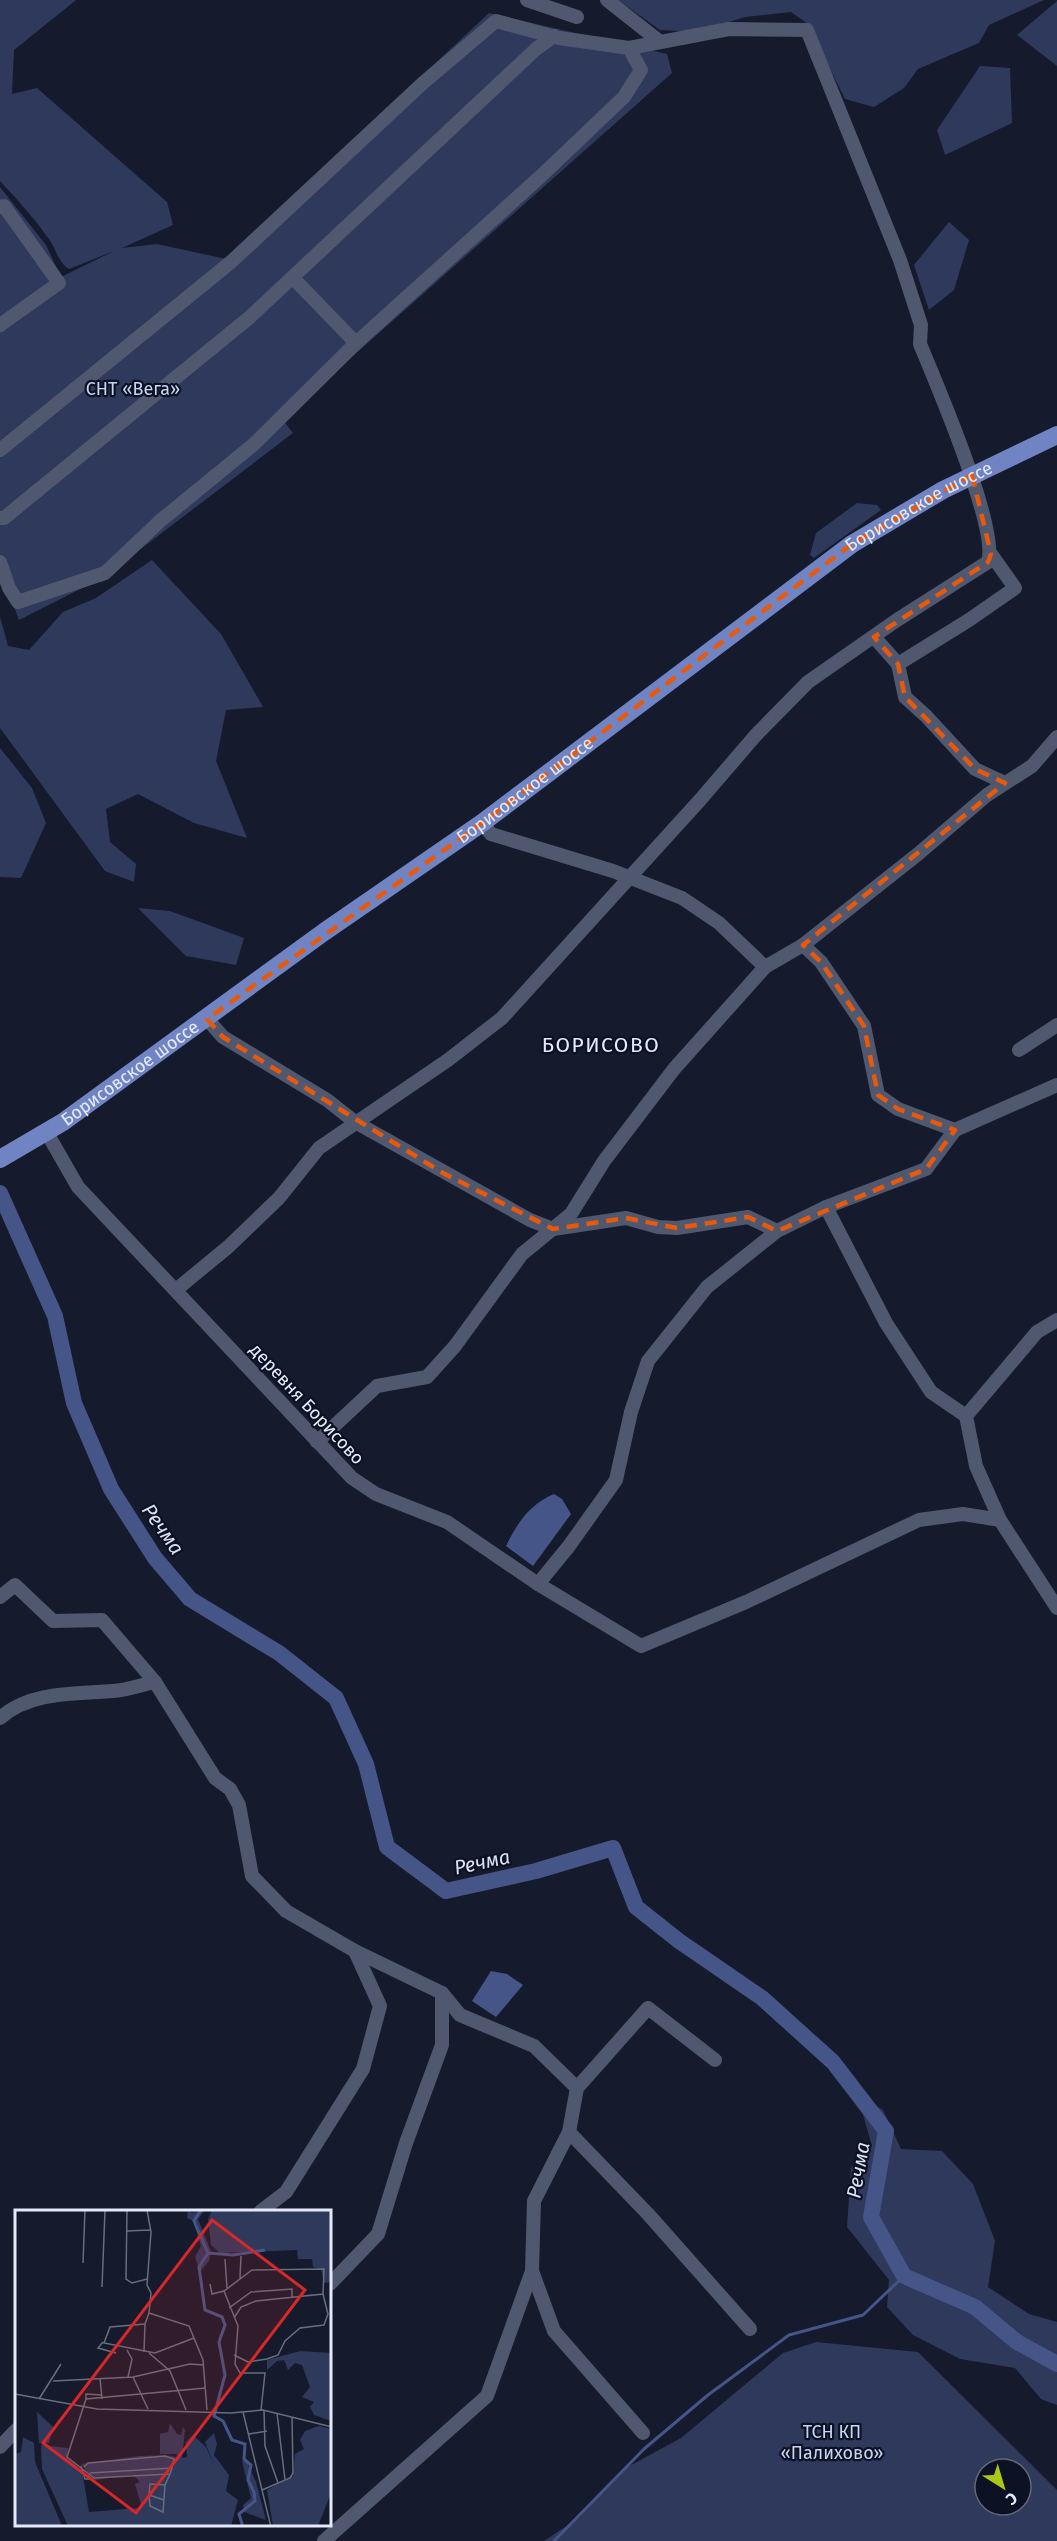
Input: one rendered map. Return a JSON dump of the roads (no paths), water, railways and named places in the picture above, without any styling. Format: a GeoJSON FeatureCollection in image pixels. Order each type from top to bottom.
{"type":"FeatureCollection","features":[{"type":"Feature","properties":{"kind":"main road","name":"Борисовское шоссе"},"geometry":{"type":"LineString","coordinates":[[0,1159],[46,1133],[207,1019],[324,932],[482,822],[852,544],[919,503],[1057,435]]}},
{"type":"Feature","properties":{"kind":"street"},"geometry":{"type":"LineString","coordinates":[[527,0],[577,17]]}},
{"type":"Feature","properties":{"kind":"street"},"geometry":{"type":"LineString","coordinates":[[607,0],[659,41]]}},
{"type":"Feature","properties":{"kind":"street"},"geometry":{"type":"LineString","coordinates":[[0,450],[231,262],[423,83],[496,21],[554,36],[629,48],[729,29],[807,30],[900,260],[921,325],[920,344],[972,475],[991,554],[1015,588],[898,664]]}},
{"type":"Feature","properties":{"kind":"street"},"geometry":{"type":"LineString","coordinates":[[0,518],[4,518],[293,278],[536,49],[554,36]]}},
{"type":"Feature","properties":{"kind":"street"},"geometry":{"type":"LineString","coordinates":[[0,562],[9,588],[18,602],[105,573],[160,521],[253,445],[356,343],[541,176],[624,97],[641,70],[629,48]]}},
{"type":"Feature","properties":{"kind":"street"},"geometry":{"type":"LineString","coordinates":[[0,325],[59,284],[1,205]]}},
{"type":"Feature","properties":{"kind":"street"},"geometry":{"type":"LineString","coordinates":[[293,278],[356,343]]}},
{"type":"Feature","properties":{"kind":"street"},"geometry":{"type":"LineString","coordinates":[[177,1289],[228,1247],[279,1197],[319,1148],[448,1060],[502,1018],[700,800],[755,736],[808,682],[988,562],[991,554]]}},
{"type":"Feature","properties":{"kind":"street"},"geometry":{"type":"LineString","coordinates":[[873,637],[898,664],[905,697],[926,716],[975,769],[1005,783]]}},
{"type":"Feature","properties":{"kind":"street"},"geometry":{"type":"LineString","coordinates":[[317,1442],[377,1386],[427,1377],[455,1346],[522,1254],[572,1214],[604,1161],[674,1069],[765,967],[803,945],[918,854],[987,795],[1032,766],[1057,736]]}},
{"type":"Feature","properties":{"kind":"street"},"geometry":{"type":"LineString","coordinates":[[482,822],[491,834],[520,841],[682,898],[719,923],[765,967]]}},
{"type":"Feature","properties":{"kind":"street"},"geometry":{"type":"LineString","coordinates":[[803,945],[821,962],[864,1026],[878,1095],[898,1109],[955,1130]]}},
{"type":"Feature","properties":{"kind":"street"},"geometry":{"type":"LineString","coordinates":[[207,1019],[223,1037],[327,1100],[355,1122],[530,1220],[554,1228],[626,1218],[658,1227],[677,1228],[748,1217],[777,1231]]}},
{"type":"Feature","properties":{"kind":"street"},"geometry":{"type":"LineString","coordinates":[[1019,1050],[1057,1025]]}},
{"type":"Feature","properties":{"kind":"street"},"geometry":{"type":"LineString","coordinates":[[538,1584],[569,1546],[616,1480],[631,1412],[648,1361],[707,1287],[777,1231],[826,1207],[926,1169],[955,1130],[1057,1085]]}},
{"type":"Feature","properties":{"kind":"street","name":"деревня Борисово"},"geometry":{"type":"LineString","coordinates":[[46,1133],[78,1187],[177,1289],[352,1478],[376,1494],[447,1522],[538,1584],[641,1646],[734,1605],[746,1602],[919,1520],[963,1514],[999,1520]]}},
{"type":"Feature","properties":{"kind":"street"},"geometry":{"type":"LineString","coordinates":[[826,1207],[886,1323],[931,1392],[966,1416],[976,1466],[999,1520],[1057,1608]]}},
{"type":"Feature","properties":{"kind":"street"},"geometry":{"type":"LineString","coordinates":[[966,1416],[1037,1332],[1057,1320]]}},
{"type":"Feature","properties":{"kind":"street"},"geometry":{"type":"LineString","coordinates":[[0,1597],[15,1586],[53,1621],[102,1620],[154,1682],[215,1778],[230,1789],[238,1805],[252,1876],[286,1911],[355,1951],[442,1993],[460,2015],[534,2046],[577,2088]]}},
{"type":"Feature","properties":{"kind":"street"},"geometry":{"type":"LineString","coordinates":[[0,1718],[12,1707],[62,1693],[116,1691],[154,1682]]}},
{"type":"Feature","properties":{"kind":"street"},"geometry":{"type":"LineString","coordinates":[[262,2210],[286,2192],[363,2069],[380,2006],[355,1951]]}},
{"type":"Feature","properties":{"kind":"street"},"geometry":{"type":"LineString","coordinates":[[332,2282],[378,2234],[406,2143],[442,2045],[442,1993]]}},
{"type":"Feature","properties":{"kind":"street"},"geometry":{"type":"LineString","coordinates":[[324,2541],[487,2396],[532,2271],[534,2201],[569,2132],[577,2088],[648,2008],[715,2061]]}},
{"type":"Feature","properties":{"kind":"street"},"geometry":{"type":"LineString","coordinates":[[569,2132],[656,2222],[750,2329]]}},
{"type":"Feature","properties":{"kind":"street"},"geometry":{"type":"LineString","coordinates":[[532,2271],[554,2331],[643,2433]]}},
{"type":"Feature","properties":{"kind":"street"},"geometry":{"type":"LineString","coordinates":[[0,2447],[15,2431]]}},
{"type":"Feature","properties":{"kind":"waterway","name":"Речма"},"geometry":{"type":"LineString","coordinates":[[0,1193],[55,1316],[74,1403],[111,1489],[155,1558],[190,1599],[279,1653],[336,1698],[366,1764],[387,1847],[446,1891],[536,1871],[613,1848],[636,1907],[679,1941],[762,1998],[833,2062],[886,2131],[871,2217],[904,2276],[975,2307],[1017,2342],[1057,2364]]}},
{"type":"Feature","properties":{"kind":"waterway"},"geometry":{"type":"LineString","coordinates":[[554,2541],[644,2449],[708,2395],[789,2335],[863,2315],[904,2276]]}},
{"type":"Feature","properties":{"kind":"district","name":"БОРИСОВО"},"geometry":{"type":"Point","coordinates":[601,1045]}},
{"type":"Feature","properties":{"kind":"park label","name":"СНТ «Вега»"},"geometry":{"type":"Point","coordinates":[133,389]}},
{"type":"Feature","properties":{"kind":"park label","name":"ТСН КП «Палихово»"},"geometry":{"type":"Point","coordinates":[832,2442]}}]}
